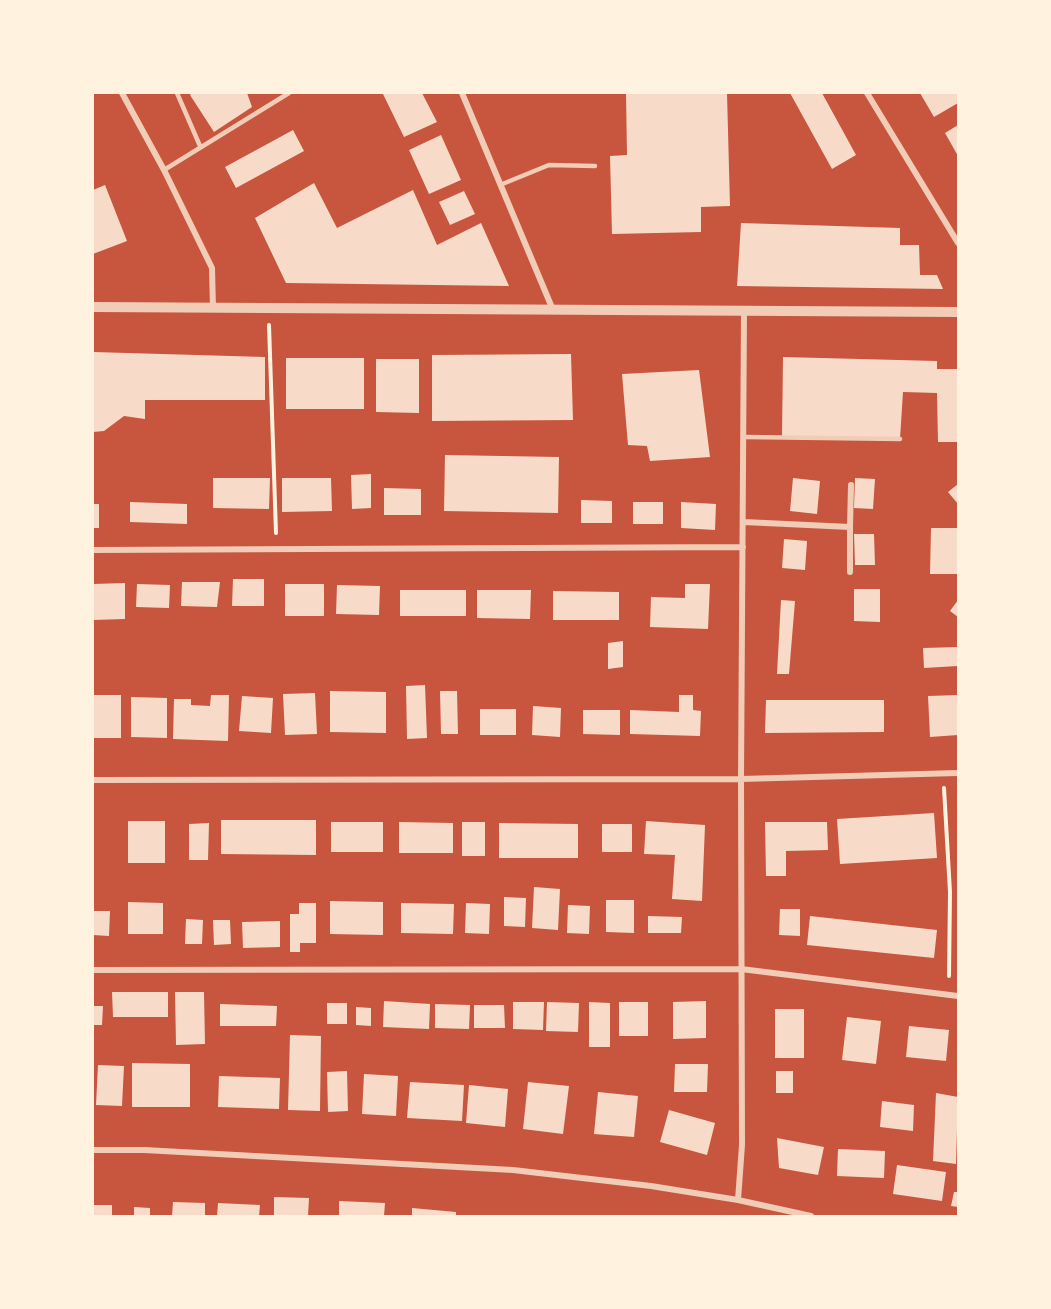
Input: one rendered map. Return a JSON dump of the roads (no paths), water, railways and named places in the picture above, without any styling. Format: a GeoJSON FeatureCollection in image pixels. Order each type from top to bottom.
{"type":"FeatureCollection","features":[{"type":"Feature","properties":{"kind":"street"},"geometry":{"type":"LineString","coordinates":[[122,93],[164,170],[212,268],[213,308]]}},
{"type":"Feature","properties":{"kind":"street"},"geometry":{"type":"LineString","coordinates":[[462,93],[553,310]]}},
{"type":"Feature","properties":{"kind":"street"},"geometry":{"type":"LineString","coordinates":[[867,93],[958,243]]}},
{"type":"Feature","properties":{"kind":"street"},"geometry":{"type":"LineString","coordinates":[[93,307],[958,312]]}},
{"type":"Feature","properties":{"kind":"street"},"geometry":{"type":"LineString","coordinates":[[738,1200],[742,1145],[741,779],[745,437],[744,311]]}},
{"type":"Feature","properties":{"kind":"street"},"geometry":{"type":"LineString","coordinates":[[850,572],[851,486]]}},
{"type":"Feature","properties":{"kind":"street"},"geometry":{"type":"LineString","coordinates":[[744,522],[850,527]]}},
{"type":"Feature","properties":{"kind":"street"},"geometry":{"type":"LineString","coordinates":[[93,550],[743,547]]}},
{"type":"Feature","properties":{"kind":"street"},"geometry":{"type":"LineString","coordinates":[[93,780],[741,779],[958,773]]}},
{"type":"Feature","properties":{"kind":"street"},"geometry":{"type":"LineString","coordinates":[[93,970],[741,969],[958,996]]}},
{"type":"Feature","properties":{"kind":"street"},"geometry":{"type":"LineString","coordinates":[[93,1150],[144,1150],[513,1170],[651,1186],[738,1200],[811,1216]]}},
{"type":"Feature","properties":{"kind":"lane"},"geometry":{"type":"LineString","coordinates":[[177,93],[200,146]]}},
{"type":"Feature","properties":{"kind":"lane"},"geometry":{"type":"LineString","coordinates":[[164,170],[289,93]]}},
{"type":"Feature","properties":{"kind":"lane"},"geometry":{"type":"LineString","coordinates":[[500,185],[549,165],[595,166]]}},
{"type":"Feature","properties":{"kind":"lane"},"geometry":{"type":"LineString","coordinates":[[745,437],[900,439]]}}]}
